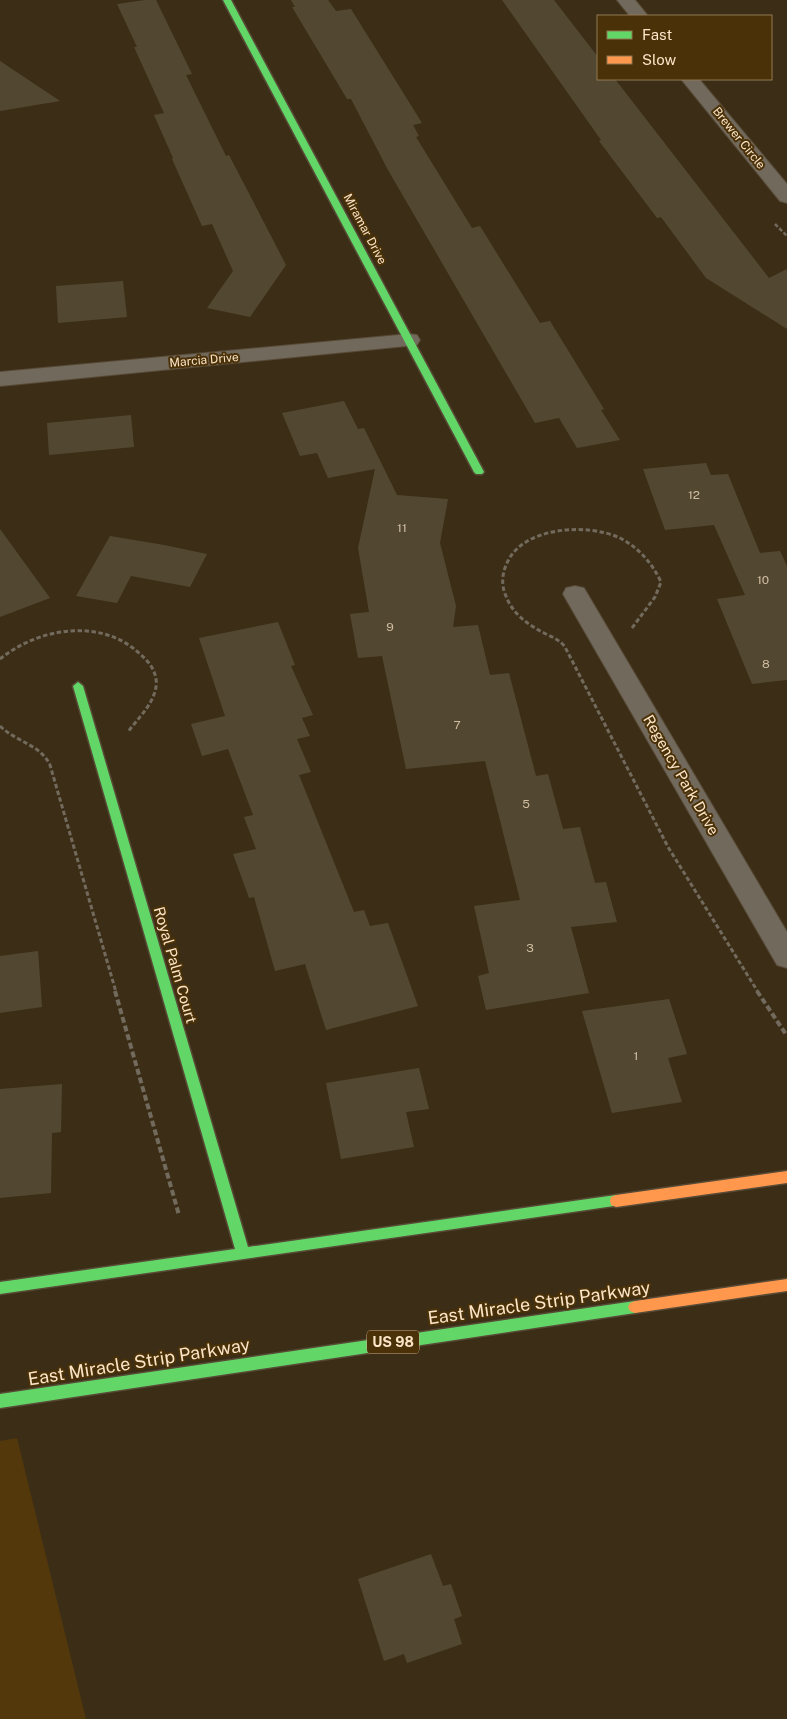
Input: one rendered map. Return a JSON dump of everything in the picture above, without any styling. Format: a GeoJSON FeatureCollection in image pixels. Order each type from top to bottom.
{"type":"FeatureCollection","features":[{"type":"Feature","properties":{"kind":"main road","name":"Miramar Drive"},"geometry":{"type":"LineString","coordinates":[[227,0],[479,472]]}},
{"type":"Feature","properties":{"kind":"main road","name":"Royal Palm Court"},"geometry":{"type":"LineString","coordinates":[[78,686],[243,1253]]}},
{"type":"Feature","properties":{"kind":"main road"},"geometry":{"type":"LineString","coordinates":[[0,1288],[787,1177]]}},
{"type":"Feature","properties":{"kind":"main road","name":"East Miracle Strip Parkway"},"geometry":{"type":"LineString","coordinates":[[0,1401],[787,1285]]}},
{"type":"Feature","properties":{"kind":"street"},"geometry":{"type":"LineString","coordinates":[[626,0],[638,15]]}},
{"type":"Feature","properties":{"kind":"street","name":"Brewer Circle"},"geometry":{"type":"LineString","coordinates":[[691,80],[787,197]]}},
{"type":"Feature","properties":{"kind":"street","name":"Marcia Drive"},"geometry":{"type":"LineString","coordinates":[[0,379],[409,340]]}},
{"type":"Feature","properties":{"kind":"street","name":"Regency Park Drive"},"geometry":{"type":"LineString","coordinates":[[575,594],[787,957]]}},
{"type":"Feature","properties":{"kind":"path"},"geometry":{"type":"LineString","coordinates":[[0,726],[8,735],[39,750],[48,760],[55,777],[179,1215]]}},
{"type":"Feature","properties":{"kind":"shaded area"},"geometry":{"type":"Polygon","coordinates":[[[17,1438],[86,1719],[0,1719],[0,1441],[17,1438]]]}},
{"type":"Feature","properties":{"kind":"building"},"geometry":{"type":"Polygon","coordinates":[[[156,0],[192,74],[186,75],[226,156],[229,155],[286,265],[250,317],[207,308],[233,271],[212,224],[202,226],[172,159],[154,115],[164,113],[117,4],[156,0]]]}},
{"type":"Feature","properties":{"kind":"building"},"geometry":{"type":"Polygon","coordinates":[[[291,0],[328,0],[336,11],[351,9],[422,123],[413,125],[419,136],[416,137],[472,228],[480,226],[540,323],[550,321],[604,409],[601,410],[620,440],[577,448],[559,418],[535,423],[388,170],[351,99],[347,99],[292,7],[295,7],[291,0]]]}},
{"type":"Feature","properties":{"kind":"building"},"geometry":{"type":"Polygon","coordinates":[[[502,0],[554,0],[597,56],[597,80],[616,80],[769,278],[787,269],[787,329],[706,278],[661,217],[657,218],[599,141],[601,140],[502,0]]]}},
{"type":"Feature","properties":{"kind":"building"},"geometry":{"type":"Polygon","coordinates":[[[0,61],[60,101],[0,111],[0,61]]]}},
{"type":"Feature","properties":{"kind":"building"},"geometry":{"type":"Polygon","coordinates":[[[123,281],[127,317],[58,323],[56,286],[123,281]]]}},
{"type":"Feature","properties":{"kind":"building"},"geometry":{"type":"Polygon","coordinates":[[[344,401],[358,429],[364,428],[397,495],[448,499],[440,543],[456,606],[453,627],[478,625],[490,675],[509,673],[536,776],[548,774],[563,829],[580,827],[595,883],[606,882],[617,922],[571,927],[589,993],[486,1010],[478,976],[489,973],[474,906],[520,900],[485,761],[406,769],[382,656],[358,658],[350,614],[369,612],[358,548],[375,469],[328,478],[317,453],[300,456],[282,413],[344,401]]]}},
{"type":"Feature","properties":{"kind":"building"},"geometry":{"type":"Polygon","coordinates":[[[131,415],[134,447],[49,455],[47,423],[131,415]]]}},
{"type":"Feature","properties":{"kind":"building"},"geometry":{"type":"Polygon","coordinates":[[[706,463],[711,475],[728,474],[760,553],[780,551],[787,566],[787,680],[752,684],[717,599],[745,595],[714,525],[665,530],[643,469],[706,463]]]}},
{"type":"Feature","properties":{"kind":"building"},"geometry":{"type":"Polygon","coordinates":[[[0,529],[50,598],[0,617],[0,529]]]}},
{"type":"Feature","properties":{"kind":"building"},"geometry":{"type":"Polygon","coordinates":[[[110,536],[207,554],[190,587],[131,576],[117,603],[76,596],[110,536]]]}},
{"type":"Feature","properties":{"kind":"building"},"geometry":{"type":"Polygon","coordinates":[[[278,622],[295,665],[291,666],[313,715],[302,718],[310,736],[297,739],[311,772],[299,775],[354,912],[364,910],[370,926],[388,923],[418,1006],[326,1030],[305,964],[275,971],[254,897],[249,898],[233,854],[256,849],[244,817],[253,815],[228,749],[202,756],[191,724],[225,716],[199,638],[278,622]]]}},
{"type":"Feature","properties":{"kind":"building"},"geometry":{"type":"Polygon","coordinates":[[[38,951],[42,1007],[0,1013],[0,956],[38,951]]]}},
{"type":"Feature","properties":{"kind":"building"},"geometry":{"type":"Polygon","coordinates":[[[669,999],[687,1054],[668,1058],[682,1102],[612,1113],[582,1011],[669,999]]]}},
{"type":"Feature","properties":{"kind":"building"},"geometry":{"type":"Polygon","coordinates":[[[419,1068],[429,1109],[406,1112],[414,1147],[341,1159],[326,1083],[419,1068]]]}},
{"type":"Feature","properties":{"kind":"building"},"geometry":{"type":"Polygon","coordinates":[[[62,1084],[61,1132],[52,1133],[51,1193],[0,1198],[0,1089],[62,1084]]]}},
{"type":"Feature","properties":{"kind":"building"},"geometry":{"type":"Polygon","coordinates":[[[431,1554],[443,1586],[451,1584],[462,1616],[454,1619],[462,1644],[407,1663],[404,1654],[384,1661],[358,1579],[431,1554]]]}},
{"type":"Feature","properties":{"kind":"traffic: fast"},"geometry":{"type":"LineString","coordinates":[[227,0],[479,472]]}},
{"type":"Feature","properties":{"kind":"traffic: fast"},"geometry":{"type":"LineString","coordinates":[[78,686],[243,1253]]}},
{"type":"Feature","properties":{"kind":"traffic: fast"},"geometry":{"type":"LineString","coordinates":[[0,1288],[616,1201]]}},
{"type":"Feature","properties":{"kind":"traffic: fast"},"geometry":{"type":"LineString","coordinates":[[0,1401],[635,1307]]}},
{"type":"Feature","properties":{"kind":"traffic: slow"},"geometry":{"type":"LineString","coordinates":[[616,1201],[787,1177]]}},
{"type":"Feature","properties":{"kind":"traffic: slow"},"geometry":{"type":"LineString","coordinates":[[635,1307],[787,1285]]}}]}
